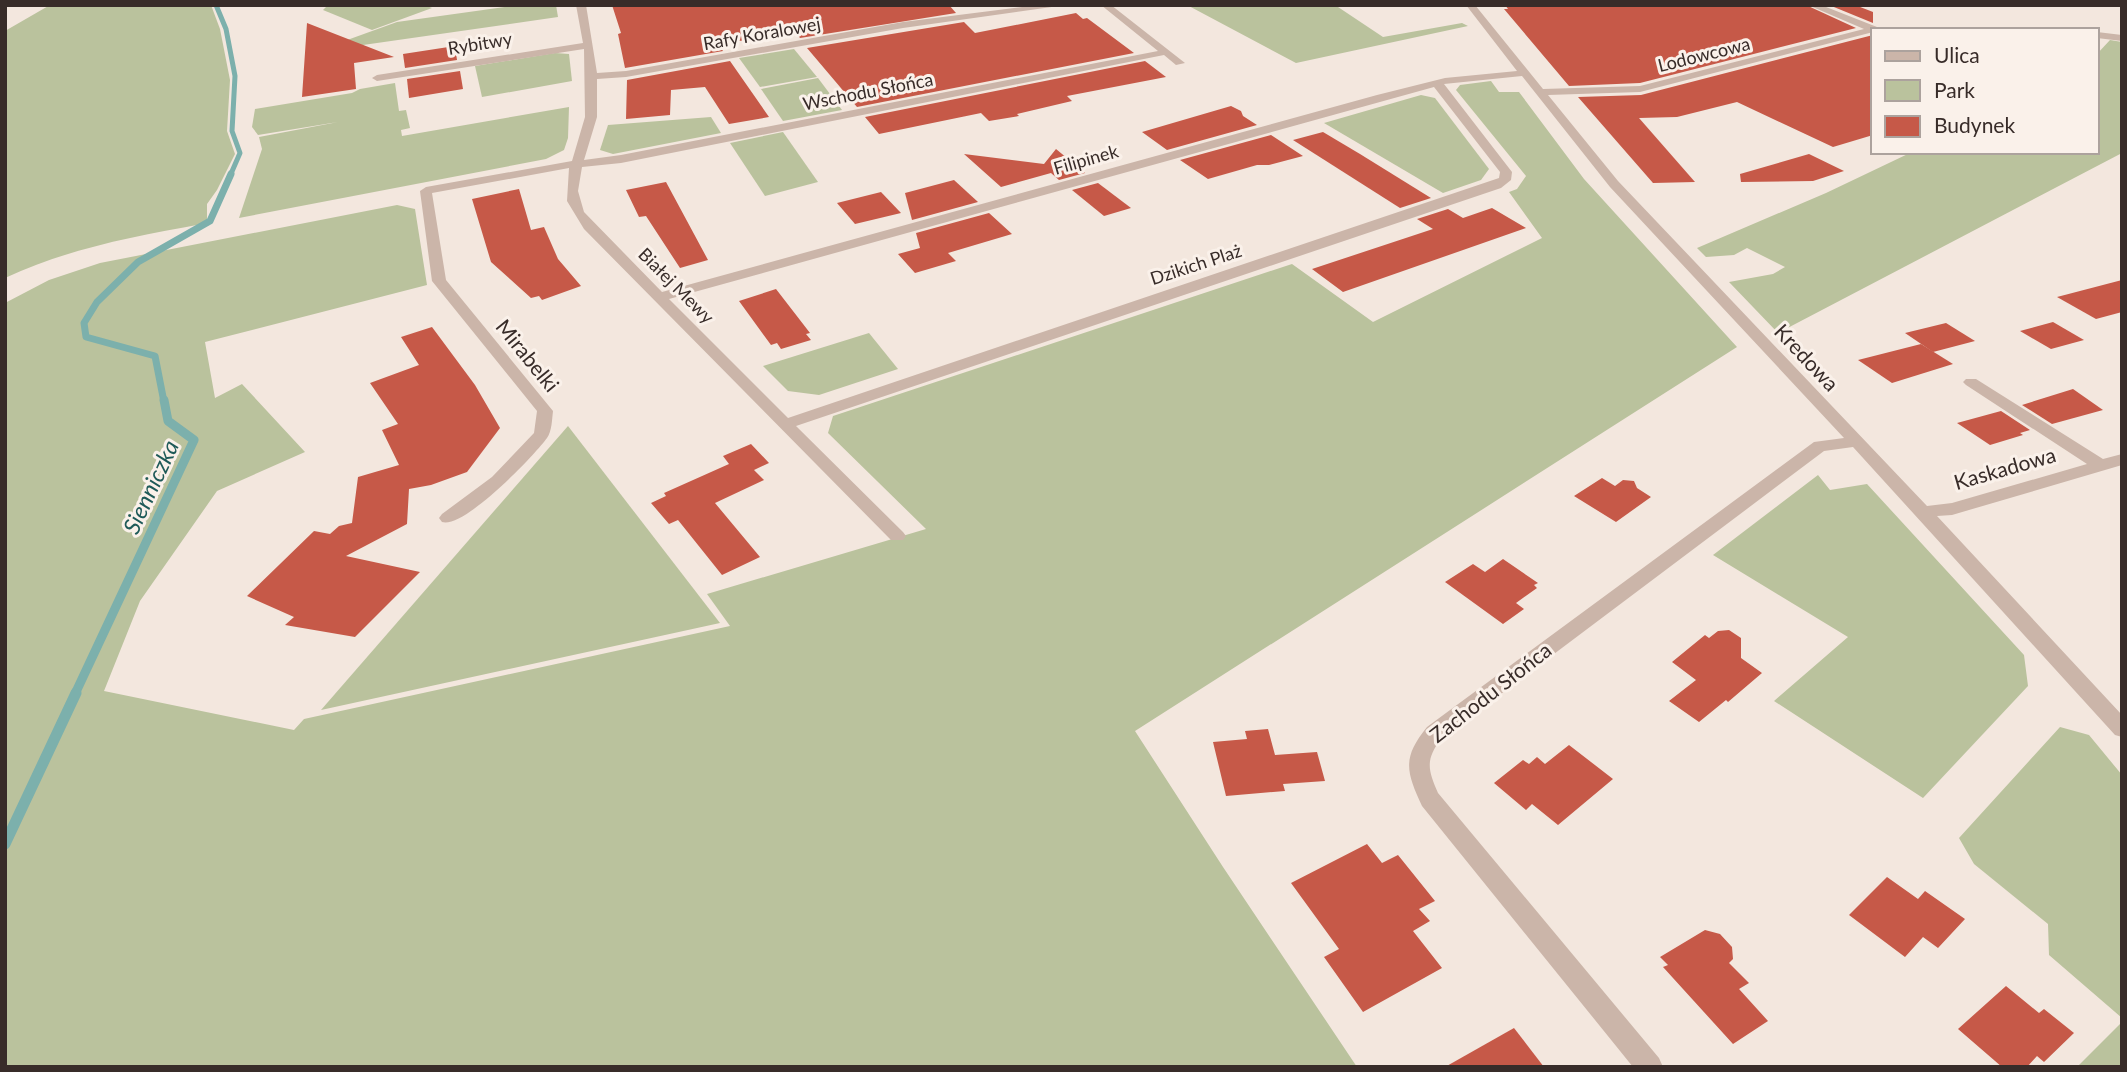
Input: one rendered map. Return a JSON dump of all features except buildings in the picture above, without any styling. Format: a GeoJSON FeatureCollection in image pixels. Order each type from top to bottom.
{"type":"FeatureCollection","features":[{"type":"Feature","properties":{"kind":"street","name":"Białej Mewy"},"geometry":{"type":"LineString","coordinates":[[581,5],[594,76],[590,119],[577,164],[572,197],[577,211],[601,239],[897,536]]}},
{"type":"Feature","properties":{"kind":"street","name":"Rafy Koralowej"},"geometry":{"type":"LineString","coordinates":[[594,76],[638,72],[911,24],[1062,5]]}},
{"type":"Feature","properties":{"kind":"street"},"geometry":{"type":"LineString","coordinates":[[1105,5],[1180,63]]}},
{"type":"Feature","properties":{"kind":"street","name":"Kredowa"},"geometry":{"type":"LineString","coordinates":[[1470,5],[1614,184],[2122,729]]}},
{"type":"Feature","properties":{"kind":"street","name":"Lodowcowa"},"geometry":{"type":"LineString","coordinates":[[1812,5],[1872,28]]}},
{"type":"Feature","properties":{"kind":"street","name":"Lodowcowa"},"geometry":{"type":"LineString","coordinates":[[1540,92],[1640,89],[1871,30]]}},
{"type":"Feature","properties":{"kind":"street"},"geometry":{"type":"LineString","coordinates":[[2099,35],[2122,38]]}},
{"type":"Feature","properties":{"kind":"street","name":"Rybitwy"},"geometry":{"type":"LineString","coordinates":[[377,78],[589,45]]}},
{"type":"Feature","properties":{"kind":"street","name":"Wschodu Słońca"},"geometry":{"type":"LineString","coordinates":[[426,191],[542,168],[621,159],[1166,52]]}},
{"type":"Feature","properties":{"kind":"street","name":"Filipinek"},"geometry":{"type":"LineString","coordinates":[[661,297],[1437,83],[1524,73]]}},
{"type":"Feature","properties":{"kind":"street","name":"Dzikich Plaż"},"geometry":{"type":"LineString","coordinates":[[785,424],[1497,185],[1505,180],[1506,173],[1437,83]]}},
{"type":"Feature","properties":{"kind":"street","name":"Mirabelki"},"geometry":{"type":"LineString","coordinates":[[426,191],[439,281],[545,411],[542,434],[498,481],[447,518]]}},
{"type":"Feature","properties":{"kind":"street","name":"Kaskadowa"},"geometry":{"type":"LineString","coordinates":[[1971,382],[2100,465]]}},
{"type":"Feature","properties":{"kind":"street","name":"Zachodu Słońca"},"geometry":{"type":"LineString","coordinates":[[1650,1067],[1430,799],[1420,776],[1420,751],[1441,728],[1820,446],[1856,442]]}},
{"type":"Feature","properties":{"kind":"street","name":"Kaskadowa"},"geometry":{"type":"LineString","coordinates":[[1922,512],[1952,509],[2122,459]]}},
{"type":"Feature","properties":{"kind":"green space"},"geometry":{"type":"Polygon","coordinates":[[[50,5],[211,5],[220,29],[230,80],[227,131],[235,154],[207,204],[207,222],[77,251],[5,278],[5,31],[50,5]]]}},
{"type":"Feature","properties":{"kind":"green space"},"geometry":{"type":"Polygon","coordinates":[[[328,5],[424,5],[432,8],[372,30],[323,10],[328,5]]]}},
{"type":"Feature","properties":{"kind":"green space"},"geometry":{"type":"Polygon","coordinates":[[[519,5],[556,5],[558,17],[314,52],[397,22],[519,5]]]}},
{"type":"Feature","properties":{"kind":"green space"},"geometry":{"type":"Polygon","coordinates":[[[1187,5],[1335,5],[1383,37],[1462,23],[1468,26],[1296,63],[1187,5]]]}},
{"type":"Feature","properties":{"kind":"green space"},"geometry":{"type":"Polygon","coordinates":[[[2110,40],[2122,42],[2122,153],[1778,333],[1729,282],[1773,274],[1785,267],[1747,248],[1734,255],[1706,257],[1697,248],[1826,193],[1908,154],[2099,154],[2099,52],[2110,40]]]}},
{"type":"Feature","properties":{"kind":"green space"},"geometry":{"type":"Polygon","coordinates":[[[794,49],[817,77],[760,87],[739,58],[794,49]]]}},
{"type":"Feature","properties":{"kind":"green space"},"geometry":{"type":"Polygon","coordinates":[[[555,53],[569,54],[572,81],[482,97],[475,66],[555,53]]]}},
{"type":"Feature","properties":{"kind":"green space"},"geometry":{"type":"Polygon","coordinates":[[[818,78],[842,110],[783,121],[761,89],[818,78]]]}},
{"type":"Feature","properties":{"kind":"green space"},"geometry":{"type":"Polygon","coordinates":[[[1491,81],[1499,92],[1519,92],[1584,179],[1737,347],[1135,731],[1357,1067],[5,1067],[5,303],[49,280],[100,263],[397,205],[415,209],[427,285],[205,342],[215,398],[242,384],[305,452],[217,491],[140,601],[104,691],[294,730],[304,719],[730,626],[707,594],[926,529],[828,433],[833,416],[1292,264],[1373,322],[1542,238],[1509,192],[1517,189],[1526,176],[1456,90],[1460,85],[1491,81]]]}},
{"type":"Feature","properties":{"kind":"green space"},"geometry":{"type":"Polygon","coordinates":[[[395,83],[399,111],[406,110],[410,128],[401,130],[402,136],[569,107],[568,138],[564,150],[546,159],[239,218],[262,149],[259,137],[338,122],[258,135],[252,127],[255,109],[395,83]]]}},
{"type":"Feature","properties":{"kind":"green space"},"geometry":{"type":"Polygon","coordinates":[[[1421,95],[1435,98],[1489,169],[1481,180],[1443,193],[1324,123],[1421,95]]]}},
{"type":"Feature","properties":{"kind":"green space"},"geometry":{"type":"Polygon","coordinates":[[[711,117],[721,133],[613,154],[600,150],[608,125],[711,117]]]}},
{"type":"Feature","properties":{"kind":"green space"},"geometry":{"type":"Polygon","coordinates":[[[783,132],[818,182],[765,196],[730,143],[783,132]]]}},
{"type":"Feature","properties":{"kind":"green space"},"geometry":{"type":"Polygon","coordinates":[[[869,333],[898,369],[819,395],[788,391],[763,366],[869,333]]]}},
{"type":"Feature","properties":{"kind":"green space"},"geometry":{"type":"Polygon","coordinates":[[[568,426],[720,623],[321,710],[568,426]]]}},
{"type":"Feature","properties":{"kind":"green space"},"geometry":{"type":"Polygon","coordinates":[[[1818,475],[1830,490],[1867,484],[2024,655],[2028,686],[1923,798],[1774,701],[1848,637],[1713,555],[1818,475]]]}},
{"type":"Feature","properties":{"kind":"green space"},"geometry":{"type":"Polygon","coordinates":[[[2060,727],[2089,735],[2122,775],[2122,1018],[2049,955],[2048,924],[1974,864],[1959,838],[2060,727]]]}},
{"type":"Feature","properties":{"kind":"green space"},"geometry":{"type":"Polygon","coordinates":[[[2122,1022],[2122,1067],[2077,1067],[2122,1022]]]}},
{"type":"Feature","properties":{"kind":"waterway","name":"Sienniczka"},"geometry":{"type":"LineString","coordinates":[[216,5],[226,29],[235,76],[232,131],[240,153],[230,176]]}},
{"type":"Feature","properties":{"kind":"waterway","name":"Sienniczka"},"geometry":{"type":"LineString","coordinates":[[164,402],[155,356],[86,337],[84,323],[97,302],[138,262],[210,221],[231,174]]}},
{"type":"Feature","properties":{"kind":"waterway","name":"Sienniczka"},"geometry":{"type":"LineString","coordinates":[[75,694],[194,440],[168,421],[164,400]]}},
{"type":"Feature","properties":{"kind":"waterway","name":"Sienniczka"},"geometry":{"type":"LineString","coordinates":[[5,844],[76,693]]}}]}
